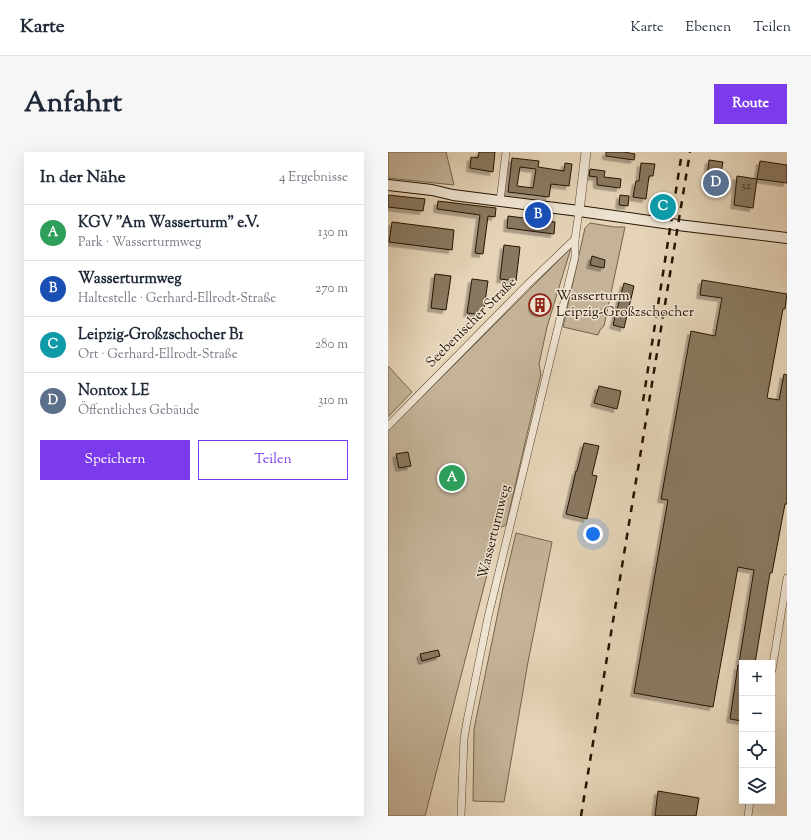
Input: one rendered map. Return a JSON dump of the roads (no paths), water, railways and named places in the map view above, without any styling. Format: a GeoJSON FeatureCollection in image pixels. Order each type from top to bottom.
{"type":"FeatureCollection","features":[{"type":"Feature","properties":{"kind":"main road"},"geometry":{"type":"LineString","coordinates":[[388,185],[678,225],[787,238]]}},
{"type":"Feature","properties":{"kind":"street"},"geometry":{"type":"LineString","coordinates":[[500,201],[506,152]]}},
{"type":"Feature","properties":{"kind":"street"},"geometry":{"type":"LineString","coordinates":[[579,211],[586,152]]}},
{"type":"Feature","properties":{"kind":"street","name":"Wasserturmweg"},"geometry":{"type":"LineString","coordinates":[[461,816],[464,739],[467,721],[488,617],[575,257],[579,211]]}},
{"type":"Feature","properties":{"kind":"street","name":"Seebenischer Straße"},"geometry":{"type":"LineString","coordinates":[[388,426],[528,285],[576,239]]}},
{"type":"Feature","properties":{"kind":"street"},"geometry":{"type":"LineString","coordinates":[[774,660],[787,578]]}},
{"type":"Feature","properties":{"kind":"street"},"geometry":{"type":"LineString","coordinates":[[748,816],[750,804]]}},
{"type":"Feature","properties":{"kind":"railway"},"geometry":{"type":"LineString","coordinates":[[643,401],[682,152]]}},
{"type":"Feature","properties":{"kind":"railway"},"geometry":{"type":"LineString","coordinates":[[581,816],[690,152]]}},
{"type":"Feature","properties":{"kind":"place","name":"Nontox LE"},"geometry":{"type":"Point","coordinates":[716,183]}},
{"type":"Feature","properties":{"kind":"place","name":"Leipzig-Großzschocher B1"},"geometry":{"type":"Point","coordinates":[663,207]}},
{"type":"Feature","properties":{"kind":"place","name":"Wasserturmweg"},"geometry":{"type":"Point","coordinates":[538,215]}},
{"type":"Feature","properties":{"kind":"place","name":"Wasserturm Leipzig-Großzschocher"},"geometry":{"type":"Point","coordinates":[540,305]}},
{"type":"Feature","properties":{"kind":"place","name":"KGV \"Am Wasserturm\" e.V."},"geometry":{"type":"Point","coordinates":[452,478]}}]}
